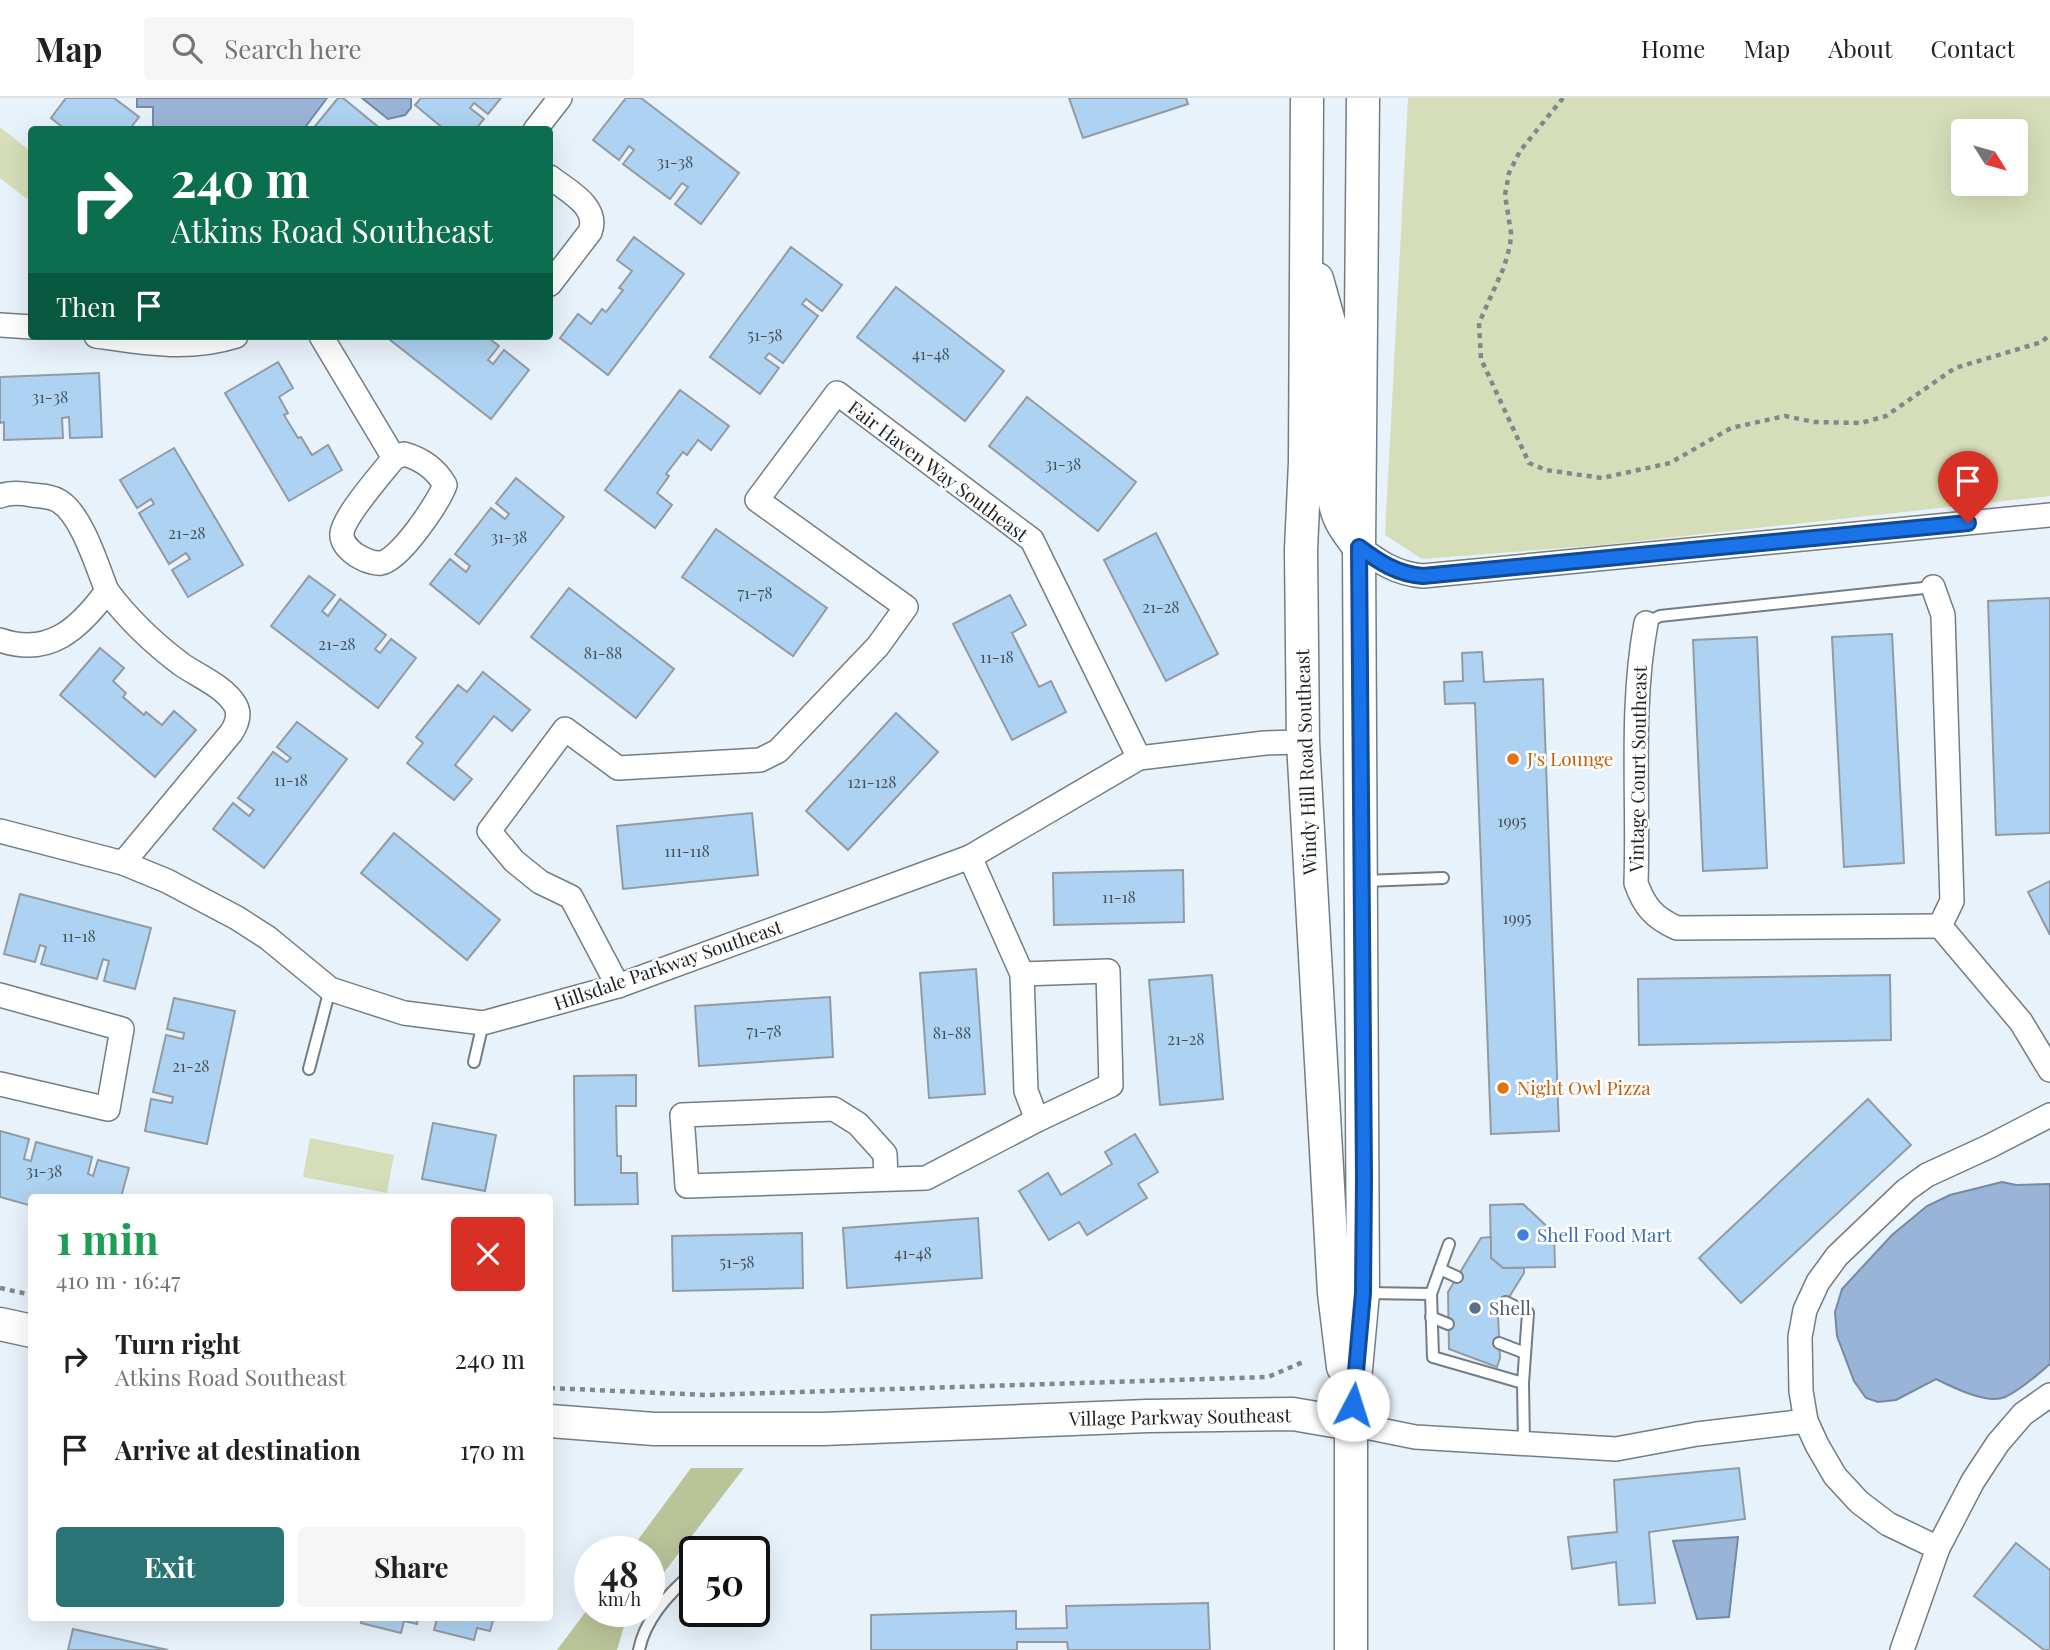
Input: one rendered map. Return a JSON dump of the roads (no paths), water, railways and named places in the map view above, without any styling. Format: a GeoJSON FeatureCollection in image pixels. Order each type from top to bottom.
{"type":"FeatureCollection","features":[{"type":"Feature","properties":{"kind":"main road","name":"Windy Hill Road Southeast"},"geometry":{"type":"LineString","coordinates":[[1307,98],[1306,462],[1301,550],[1303,742],[1334,1293],[1351,1424]]}},
{"type":"Feature","properties":{"kind":"main road","name":"Windy Hill Road Southeast"},"geometry":{"type":"LineString","coordinates":[[1351,1650],[1351,1424],[1363,1293],[1359,547],[1363,98]]}},
{"type":"Feature","properties":{"kind":"main road"},"geometry":{"type":"LineString","coordinates":[[1307,240],[1333,336],[1336,514],[1359,547]]}},
{"type":"Feature","properties":{"kind":"main road"},"geometry":{"type":"LineString","coordinates":[[0,1324],[28,1330]]}},
{"type":"Feature","properties":{"kind":"main road","name":"Village Parkway Southeast"},"geometry":{"type":"LineString","coordinates":[[553,1421],[654,1429],[823,1429],[1147,1416],[1293,1414],[1351,1424]]}},
{"type":"Feature","properties":{"kind":"street"},"geometry":{"type":"LineString","coordinates":[[538,126],[560,98]]}},
{"type":"Feature","properties":{"kind":"street"},"geometry":{"type":"LineString","coordinates":[[553,179],[587,206],[592,214],[593,225],[553,280]]}},
{"type":"Feature","properties":{"kind":"street"},"geometry":{"type":"LineString","coordinates":[[0,325],[28,327]]}},
{"type":"Feature","properties":{"kind":"street"},"geometry":{"type":"LineString","coordinates":[[124,340],[165,346],[208,344],[222,340]]}},
{"type":"Feature","properties":{"kind":"street"},"geometry":{"type":"LineString","coordinates":[[323,340],[394,458]]}},
{"type":"Feature","properties":{"kind":"street","name":"Fair Haven Way Southeast"},"geometry":{"type":"LineString","coordinates":[[618,986],[571,897],[540,882],[514,861],[489,831],[565,729],[618,768],[760,760],[778,751],[878,646],[906,607],[757,500],[837,393],[1032,540],[1139,758]]}},
{"type":"Feature","properties":{"kind":"street"},"geometry":{"type":"LineString","coordinates":[[404,454],[415,457],[439,475],[444,485],[440,499],[396,556],[379,564],[372,563],[353,553],[341,535],[346,522],[394,458],[404,454]]}},
{"type":"Feature","properties":{"kind":"street"},"geometry":{"type":"LineString","coordinates":[[0,496],[7,493],[28,494],[50,497],[60,502],[79,526],[107,591],[125,615],[182,664],[219,689],[234,702],[238,710],[237,723],[232,733],[123,863]]}},
{"type":"Feature","properties":{"kind":"street"},"geometry":{"type":"LineString","coordinates":[[1359,547],[1388,567],[1404,574],[1423,576],[2050,515]]}},
{"type":"Feature","properties":{"kind":"street"},"geometry":{"type":"LineString","coordinates":[[1933,587],[1943,615],[1952,901],[1940,926],[2021,1022],[2050,1070]]}},
{"type":"Feature","properties":{"kind":"street"},"geometry":{"type":"LineString","coordinates":[[0,640],[23,646],[43,645],[60,639],[95,607],[107,591]]}},
{"type":"Feature","properties":{"kind":"street","name":"Vintage Court Southeast"},"geometry":{"type":"LineString","coordinates":[[1646,623],[1641,650],[1638,715],[1636,883],[1643,903],[1655,917],[1677,928],[1940,926]]}},
{"type":"Feature","properties":{"kind":"street","name":"Hillsdale Parkway Southeast"},"geometry":{"type":"LineString","coordinates":[[0,831],[123,863],[167,881],[237,918],[268,938],[330,989],[404,1013],[483,1023],[618,986],[970,857],[1139,758],[1265,743],[1303,742]]}},
{"type":"Feature","properties":{"kind":"street"},"geometry":{"type":"LineString","coordinates":[[970,857],[1022,974],[1026,1091],[1037,1120]]}},
{"type":"Feature","properties":{"kind":"street"},"geometry":{"type":"LineString","coordinates":[[886,1179],[885,1154],[858,1124],[834,1109],[682,1115],[688,1186],[926,1178],[1111,1085],[1108,971],[1022,974]]}},
{"type":"Feature","properties":{"kind":"street"},"geometry":{"type":"LineString","coordinates":[[0,995],[121,1029],[108,1109],[0,1083]]}},
{"type":"Feature","properties":{"kind":"street"},"geometry":{"type":"LineString","coordinates":[[1938,1548],[1888,1524],[1860,1502],[1835,1476],[1816,1445],[1806,1421],[1801,1391],[1800,1337],[1805,1310],[1818,1282],[1837,1256],[1906,1190],[1927,1175],[2050,1115]]}},
{"type":"Feature","properties":{"kind":"street"},"geometry":{"type":"LineString","coordinates":[[1902,1650],[1938,1548],[1973,1481],[1998,1443],[2023,1414],[2050,1395]]}},
{"type":"Feature","properties":{"kind":"street","name":"Village Parkway Southeast"},"geometry":{"type":"LineString","coordinates":[[1351,1424],[1415,1437],[1616,1449],[1697,1434],[1806,1421]]}},
{"type":"Feature","properties":{"kind":"lane"},"geometry":{"type":"LineString","coordinates":[[1646,623],[1660,616],[1933,587]]}},
{"type":"Feature","properties":{"kind":"lane"},"geometry":{"type":"LineString","coordinates":[[1362,881],[1443,878]]}},
{"type":"Feature","properties":{"kind":"lane"},"geometry":{"type":"LineString","coordinates":[[309,1069],[330,989]]}},
{"type":"Feature","properties":{"kind":"lane"},"geometry":{"type":"LineString","coordinates":[[474,1062],[483,1023]]}},
{"type":"Feature","properties":{"kind":"lane"},"geometry":{"type":"LineString","coordinates":[[1449,1244],[1431,1294],[1433,1357],[1522,1383]]}},
{"type":"Feature","properties":{"kind":"lane"},"geometry":{"type":"LineString","coordinates":[[1440,1269],[1457,1277]]}},
{"type":"Feature","properties":{"kind":"lane"},"geometry":{"type":"LineString","coordinates":[[1363,1293],[1431,1294]]}},
{"type":"Feature","properties":{"kind":"lane"},"geometry":{"type":"LineString","coordinates":[[1506,1302],[1528,1313],[1522,1383],[1524,1443]]}},
{"type":"Feature","properties":{"kind":"lane"},"geometry":{"type":"LineString","coordinates":[[1431,1317],[1448,1324]]}},
{"type":"Feature","properties":{"kind":"lane"},"geometry":{"type":"LineString","coordinates":[[1499,1343],[1525,1353]]}},
{"type":"Feature","properties":{"kind":"lane"},"geometry":{"type":"LineString","coordinates":[[639,1650],[640,1640],[667,1595],[679,1584]]}},
{"type":"Feature","properties":{"kind":"water"},"geometry":{"type":"Polygon","coordinates":[[[137,98],[327,98],[306,126],[153,126],[153,107],[137,107],[137,98]]]}},
{"type":"Feature","properties":{"kind":"water"},"geometry":{"type":"Polygon","coordinates":[[[362,98],[411,98],[411,108],[405,115],[388,119],[362,98]]]}},
{"type":"Feature","properties":{"kind":"water"},"geometry":{"type":"Polygon","coordinates":[[[2002,1182],[2016,1185],[2050,1184],[2050,1364],[2029,1382],[1998,1399],[1970,1394],[1936,1379],[1896,1400],[1878,1402],[1866,1398],[1854,1381],[1837,1336],[1835,1312],[1842,1289],[1892,1235],[1927,1206],[1950,1195],[2002,1182]]]}},
{"type":"Feature","properties":{"kind":"water"},"geometry":{"type":"Polygon","coordinates":[[[1738,1537],[1729,1617],[1697,1619],[1673,1541],[1738,1537]]]}},
{"type":"Feature","properties":{"kind":"place","name":"J's Lounge"},"geometry":{"type":"Point","coordinates":[1513,759]}},
{"type":"Feature","properties":{"kind":"place","name":"Night Owl Pizza"},"geometry":{"type":"Point","coordinates":[1503,1088]}},
{"type":"Feature","properties":{"kind":"place","name":"Shell Food Mart"},"geometry":{"type":"Point","coordinates":[1523,1235]}},
{"type":"Feature","properties":{"kind":"place","name":"Shell"},"geometry":{"type":"Point","coordinates":[1475,1308]}}]}
